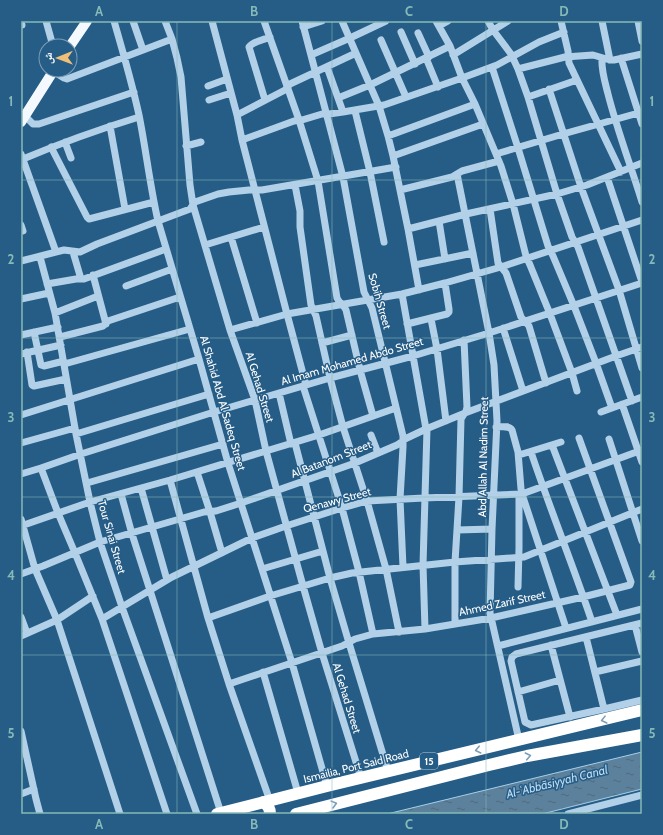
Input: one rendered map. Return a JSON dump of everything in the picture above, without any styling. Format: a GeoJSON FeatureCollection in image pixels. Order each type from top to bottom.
{"type":"FeatureCollection","features":[{"type":"Feature","properties":{"kind":"highway","name":"Ismailia, Port Said Road"},"geometry":{"type":"LineString","coordinates":[[219,814],[294,794],[642,710]]}},
{"type":"Feature","properties":{"kind":"highway"},"geometry":{"type":"LineString","coordinates":[[294,794],[287,801],[287,804],[289,810],[295,814],[527,756],[641,738]]}},
{"type":"Feature","properties":{"kind":"highway"},"geometry":{"type":"LineString","coordinates":[[266,801],[270,809],[270,814]]}},
{"type":"Feature","properties":{"kind":"main road"},"geometry":{"type":"LineString","coordinates":[[75,38],[87,21]]}},
{"type":"Feature","properties":{"kind":"main road"},"geometry":{"type":"LineString","coordinates":[[22,119],[49,78]]}},
{"type":"Feature","properties":{"kind":"street"},"geometry":{"type":"LineString","coordinates":[[46,21],[51,38]]}},
{"type":"Feature","properties":{"kind":"street","name":"Al Shahid Abd Al Sadeq Street"},"geometry":{"type":"LineString","coordinates":[[114,21],[140,117],[158,221],[228,462],[292,663],[328,786]]}},
{"type":"Feature","properties":{"kind":"street"},"geometry":{"type":"LineString","coordinates":[[133,21],[143,50]]}},
{"type":"Feature","properties":{"kind":"street","name":"Al Gehad Street"},"geometry":{"type":"LineString","coordinates":[[165,21],[172,39],[181,77],[186,146],[193,205],[230,330],[254,400],[276,492],[322,653],[361,778]]}},
{"type":"Feature","properties":{"kind":"street"},"geometry":{"type":"LineString","coordinates":[[212,21],[237,115],[304,385],[342,508],[359,572],[372,634]]}},
{"type":"Feature","properties":{"kind":"street"},"geometry":{"type":"LineString","coordinates":[[264,21],[288,87],[318,181],[337,298],[346,310],[360,370],[373,416]]}},
{"type":"Feature","properties":{"kind":"street"},"geometry":{"type":"LineString","coordinates":[[303,24],[322,21]]}},
{"type":"Feature","properties":{"kind":"street"},"geometry":{"type":"LineString","coordinates":[[342,21],[379,106],[394,156],[419,290]]}},
{"type":"Feature","properties":{"kind":"street"},"geometry":{"type":"LineString","coordinates":[[311,55],[386,21]]}},
{"type":"Feature","properties":{"kind":"street"},"geometry":{"type":"LineString","coordinates":[[448,21],[438,23],[450,46],[462,78],[498,158],[527,258],[550,314],[572,373],[577,391]]}},
{"type":"Feature","properties":{"kind":"street"},"geometry":{"type":"LineString","coordinates":[[488,21],[513,57],[518,69],[528,97],[557,194],[572,237],[578,247],[632,401]]}},
{"type":"Feature","properties":{"kind":"street"},"geometry":{"type":"LineString","coordinates":[[453,55],[508,21]]}},
{"type":"Feature","properties":{"kind":"street"},"geometry":{"type":"LineString","coordinates":[[561,21],[568,50],[569,63],[620,172]]}},
{"type":"Feature","properties":{"kind":"street"},"geometry":{"type":"LineString","coordinates":[[602,21],[610,60]]}},
{"type":"Feature","properties":{"kind":"street"},"geometry":{"type":"LineString","coordinates":[[638,21],[642,41]]}},
{"type":"Feature","properties":{"kind":"street","name":"Sobih Street"},"geometry":{"type":"LineString","coordinates":[[303,24],[343,177],[364,292],[372,308],[404,440],[400,499],[403,567]]}},
{"type":"Feature","properties":{"kind":"street"},"geometry":{"type":"LineString","coordinates":[[401,32],[415,64]]}},
{"type":"Feature","properties":{"kind":"street"},"geometry":{"type":"LineString","coordinates":[[242,140],[294,121],[322,114],[379,106],[438,87],[492,67],[539,42],[564,32]]}},
{"type":"Feature","properties":{"kind":"street"},"geometry":{"type":"LineString","coordinates":[[418,33],[438,87]]}},
{"type":"Feature","properties":{"kind":"street"},"geometry":{"type":"LineString","coordinates":[[265,100],[249,47],[253,43],[270,38]]}},
{"type":"Feature","properties":{"kind":"street"},"geometry":{"type":"LineString","coordinates":[[78,75],[172,39]]}},
{"type":"Feature","properties":{"kind":"street"},"geometry":{"type":"LineString","coordinates":[[381,40],[406,97]]}},
{"type":"Feature","properties":{"kind":"street"},"geometry":{"type":"LineString","coordinates":[[338,98],[396,73],[450,46]]}},
{"type":"Feature","properties":{"kind":"street"},"geometry":{"type":"LineString","coordinates":[[237,115],[285,90],[290,84],[356,53]]}},
{"type":"Feature","properties":{"kind":"street"},"geometry":{"type":"LineString","coordinates":[[518,69],[561,57],[593,55],[610,60],[642,54]]}},
{"type":"Feature","properties":{"kind":"street"},"geometry":{"type":"LineString","coordinates":[[602,58],[602,71],[615,120],[642,202]]}},
{"type":"Feature","properties":{"kind":"street"},"geometry":{"type":"LineString","coordinates":[[621,58],[640,113],[642,124]]}},
{"type":"Feature","properties":{"kind":"street"},"geometry":{"type":"LineString","coordinates":[[327,67],[343,112]]}},
{"type":"Feature","properties":{"kind":"street"},"geometry":{"type":"LineString","coordinates":[[492,67],[548,246],[574,306],[612,408]]}},
{"type":"Feature","properties":{"kind":"street"},"geometry":{"type":"LineString","coordinates":[[208,86],[227,79]]}},
{"type":"Feature","properties":{"kind":"street"},"geometry":{"type":"LineString","coordinates":[[528,97],[577,80]]}},
{"type":"Feature","properties":{"kind":"street"},"geometry":{"type":"LineString","coordinates":[[549,90],[581,187],[639,348],[642,368]]}},
{"type":"Feature","properties":{"kind":"street"},"geometry":{"type":"LineString","coordinates":[[22,119],[32,124],[39,124],[134,92]]}},
{"type":"Feature","properties":{"kind":"street"},"geometry":{"type":"LineString","coordinates":[[209,100],[231,93]]}},
{"type":"Feature","properties":{"kind":"street"},"geometry":{"type":"LineString","coordinates":[[388,136],[474,104]]}},
{"type":"Feature","properties":{"kind":"street"},"geometry":{"type":"LineString","coordinates":[[355,110],[370,172],[384,242]]}},
{"type":"Feature","properties":{"kind":"street"},"geometry":{"type":"LineString","coordinates":[[400,190],[452,177],[462,171],[498,158],[518,148],[640,113]]}},
{"type":"Feature","properties":{"kind":"street"},"geometry":{"type":"LineString","coordinates":[[56,252],[22,156],[140,117]]}},
{"type":"Feature","properties":{"kind":"street"},"geometry":{"type":"LineString","coordinates":[[394,156],[483,124]]}},
{"type":"Feature","properties":{"kind":"street"},"geometry":{"type":"LineString","coordinates":[[110,126],[125,209]]}},
{"type":"Feature","properties":{"kind":"street"},"geometry":{"type":"LineString","coordinates":[[65,142],[71,158]]}},
{"type":"Feature","properties":{"kind":"street"},"geometry":{"type":"LineString","coordinates":[[186,146],[201,142]]}},
{"type":"Feature","properties":{"kind":"street"},"geometry":{"type":"LineString","coordinates":[[51,147],[88,218],[90,219],[154,202]]}},
{"type":"Feature","properties":{"kind":"street"},"geometry":{"type":"LineString","coordinates":[[408,229],[466,214],[557,194],[581,187],[642,163]]}},
{"type":"Feature","properties":{"kind":"street"},"geometry":{"type":"LineString","coordinates":[[21,261],[67,250],[80,252],[97,244],[190,209],[197,201],[224,192],[262,190],[396,167]]}},
{"type":"Feature","properties":{"kind":"street","name":"Abd Allah Al Nadim Street"},"geometry":{"type":"LineString","coordinates":[[457,174],[466,214],[494,365],[496,427],[491,560],[491,618],[519,740]]}},
{"type":"Feature","properties":{"kind":"street"},"geometry":{"type":"LineString","coordinates":[[608,177],[642,282]]}},
{"type":"Feature","properties":{"kind":"street"},"geometry":{"type":"LineString","coordinates":[[295,185],[300,211],[300,227],[311,303],[316,316],[343,427],[367,501],[386,569],[399,632]]}},
{"type":"Feature","properties":{"kind":"street"},"geometry":{"type":"LineString","coordinates":[[490,209],[498,260],[506,273],[521,317],[529,326],[546,383]]}},
{"type":"Feature","properties":{"kind":"street"},"geometry":{"type":"LineString","coordinates":[[230,330],[287,314],[402,294],[445,284],[642,220]]}},
{"type":"Feature","properties":{"kind":"street"},"geometry":{"type":"LineString","coordinates":[[439,221],[446,259]]}},
{"type":"Feature","properties":{"kind":"street"},"geometry":{"type":"LineString","coordinates":[[205,245],[264,227]]}},
{"type":"Feature","properties":{"kind":"street"},"geometry":{"type":"LineString","coordinates":[[231,237],[257,323]]}},
{"type":"Feature","properties":{"kind":"street"},"geometry":{"type":"LineString","coordinates":[[47,284],[81,279],[166,249]]}},
{"type":"Feature","properties":{"kind":"street"},"geometry":{"type":"LineString","coordinates":[[73,252],[81,279]]}},
{"type":"Feature","properties":{"kind":"street"},"geometry":{"type":"LineString","coordinates":[[415,265],[473,252]]}},
{"type":"Feature","properties":{"kind":"street","name":"Tour Sinai Street"},"geometry":{"type":"LineString","coordinates":[[40,257],[58,327],[76,431],[90,502],[100,542],[197,814]]}},
{"type":"Feature","properties":{"kind":"street"},"geometry":{"type":"LineString","coordinates":[[126,286],[172,269]]}},
{"type":"Feature","properties":{"kind":"street"},"geometry":{"type":"LineString","coordinates":[[93,275],[106,324]]}},
{"type":"Feature","properties":{"kind":"street","name":"Al Imam Mohamed Abdo Street"},"geometry":{"type":"LineString","coordinates":[[21,474],[214,412],[489,333],[574,306],[642,282]]}},
{"type":"Feature","properties":{"kind":"street"},"geometry":{"type":"LineString","coordinates":[[407,324],[447,314],[449,312],[445,284]]}},
{"type":"Feature","properties":{"kind":"street"},"geometry":{"type":"LineString","coordinates":[[21,299],[49,293]]}},
{"type":"Feature","properties":{"kind":"street"},"geometry":{"type":"LineString","coordinates":[[402,294],[426,429],[422,565],[425,629]]}},
{"type":"Feature","properties":{"kind":"street"},"geometry":{"type":"LineString","coordinates":[[55,313],[98,296]]}},
{"type":"Feature","properties":{"kind":"street"},"geometry":{"type":"LineString","coordinates":[[60,337],[103,326],[108,321],[180,297]]}},
{"type":"Feature","properties":{"kind":"street"},"geometry":{"type":"LineString","coordinates":[[431,318],[437,349],[446,421]]}},
{"type":"Feature","properties":{"kind":"street"},"geometry":{"type":"LineString","coordinates":[[21,335],[58,327]]}},
{"type":"Feature","properties":{"kind":"street"},"geometry":{"type":"LineString","coordinates":[[503,328],[523,391]]}},
{"type":"Feature","properties":{"kind":"street"},"geometry":{"type":"LineString","coordinates":[[34,332],[43,366],[60,362],[68,363],[190,329]]}},
{"type":"Feature","properties":{"kind":"street"},"geometry":{"type":"LineString","coordinates":[[322,343],[352,335]]}},
{"type":"Feature","properties":{"kind":"street"},"geometry":{"type":"LineString","coordinates":[[456,624],[455,562],[459,497],[461,419],[467,407],[464,340]]}},
{"type":"Feature","properties":{"kind":"street"},"geometry":{"type":"LineString","coordinates":[[61,345],[24,353],[32,385],[34,386],[66,379]]}},
{"type":"Feature","properties":{"kind":"street","name":"Al Batanom Street"},"geometry":{"type":"LineString","coordinates":[[21,574],[100,542],[204,512],[216,511],[241,504],[276,492],[355,463],[397,445],[426,429],[465,413],[639,348]]}},
{"type":"Feature","properties":{"kind":"street"},"geometry":{"type":"LineString","coordinates":[[21,415],[199,359]]}},
{"type":"Feature","properties":{"kind":"street"},"geometry":{"type":"LineString","coordinates":[[279,393],[305,481],[348,643],[388,771]]}},
{"type":"Feature","properties":{"kind":"street"},"geometry":{"type":"LineString","coordinates":[[21,443],[76,431],[209,394]]}},
{"type":"Feature","properties":{"kind":"street"},"geometry":{"type":"LineString","coordinates":[[601,412],[642,397]]}},
{"type":"Feature","properties":{"kind":"street"},"geometry":{"type":"LineString","coordinates":[[622,404],[640,450],[642,462]]}},
{"type":"Feature","properties":{"kind":"street"},"geometry":{"type":"LineString","coordinates":[[120,814],[57,620],[35,569],[22,523],[319,436],[396,408]]}},
{"type":"Feature","properties":{"kind":"street"},"geometry":{"type":"LineString","coordinates":[[496,427],[512,428],[519,455],[521,494],[518,587]]}},
{"type":"Feature","properties":{"kind":"street"},"geometry":{"type":"LineString","coordinates":[[371,435],[378,453]]}},
{"type":"Feature","properties":{"kind":"street","name":"Ahmed Zarif Street"},"geometry":{"type":"LineString","coordinates":[[229,684],[322,653],[342,646],[355,639],[372,634],[425,629],[491,618],[630,585],[631,583],[579,438]]}},
{"type":"Feature","properties":{"kind":"street"},"geometry":{"type":"LineString","coordinates":[[609,439],[642,541]]}},
{"type":"Feature","properties":{"kind":"street"},"geometry":{"type":"LineString","coordinates":[[519,455],[561,442]]}},
{"type":"Feature","properties":{"kind":"street"},"geometry":{"type":"LineString","coordinates":[[87,483],[223,444]]}},
{"type":"Feature","properties":{"kind":"street"},"geometry":{"type":"LineString","coordinates":[[552,445],[617,616]]}},
{"type":"Feature","properties":{"kind":"street","name":"Qenawy Street"},"geometry":{"type":"LineString","coordinates":[[102,619],[167,580],[252,538],[342,508],[367,501],[521,494],[640,450]]}},
{"type":"Feature","properties":{"kind":"street"},"geometry":{"type":"LineString","coordinates":[[531,452],[542,487],[592,622]]}},
{"type":"Feature","properties":{"kind":"street"},"geometry":{"type":"LineString","coordinates":[[41,468],[102,619],[167,814]]}},
{"type":"Feature","properties":{"kind":"street"},"geometry":{"type":"LineString","coordinates":[[196,472],[222,553]]}},
{"type":"Feature","properties":{"kind":"street"},"geometry":{"type":"LineString","coordinates":[[170,480],[208,618],[266,801]]}},
{"type":"Feature","properties":{"kind":"street"},"geometry":{"type":"LineString","coordinates":[[141,488],[167,580]]}},
{"type":"Feature","properties":{"kind":"street"},"geometry":{"type":"LineString","coordinates":[[121,494],[219,814]]}},
{"type":"Feature","properties":{"kind":"street"},"geometry":{"type":"LineString","coordinates":[[521,494],[566,628]]}},
{"type":"Feature","properties":{"kind":"street"},"geometry":{"type":"LineString","coordinates":[[208,618],[270,596],[330,578],[359,572],[455,562],[526,557],[642,510]]}},
{"type":"Feature","properties":{"kind":"street"},"geometry":{"type":"LineString","coordinates":[[457,530],[492,529]]}},
{"type":"Feature","properties":{"kind":"street"},"geometry":{"type":"LineString","coordinates":[[262,569],[323,551]]}},
{"type":"Feature","properties":{"kind":"street"},"geometry":{"type":"LineString","coordinates":[[21,617],[24,634],[57,620],[93,596]]}},
{"type":"Feature","properties":{"kind":"street"},"geometry":{"type":"LineString","coordinates":[[498,646],[642,609]]}},
{"type":"Feature","properties":{"kind":"street"},"geometry":{"type":"LineString","coordinates":[[642,652],[638,624],[516,654],[511,661],[525,722],[531,725],[642,700]]}},
{"type":"Feature","properties":{"kind":"street"},"geometry":{"type":"LineString","coordinates":[[586,636],[604,709]]}},
{"type":"Feature","properties":{"kind":"street"},"geometry":{"type":"LineString","coordinates":[[551,645],[570,717]]}},
{"type":"Feature","properties":{"kind":"street"},"geometry":{"type":"LineString","coordinates":[[595,672],[642,661]]}},
{"type":"Feature","properties":{"kind":"street"},"geometry":{"type":"LineString","coordinates":[[264,672],[294,794]]}},
{"type":"Feature","properties":{"kind":"street"},"geometry":{"type":"LineString","coordinates":[[518,692],[560,680]]}},
{"type":"Feature","properties":{"kind":"street"},"geometry":{"type":"LineString","coordinates":[[21,730],[24,759],[34,789],[40,814]]}},
{"type":"Feature","properties":{"kind":"street"},"geometry":{"type":"LineString","coordinates":[[21,794],[34,789]]}},
{"type":"Feature","properties":{"kind":"street"},"geometry":{"type":"LineString","coordinates":[[571,814],[642,795]]}},
{"type":"Feature","properties":{"kind":"water","name":"Al-ʿAbbāsiyyah Canal"},"geometry":{"type":"Polygon","coordinates":[[[642,752],[642,789],[542,814],[387,814],[642,752]]]}}]}
